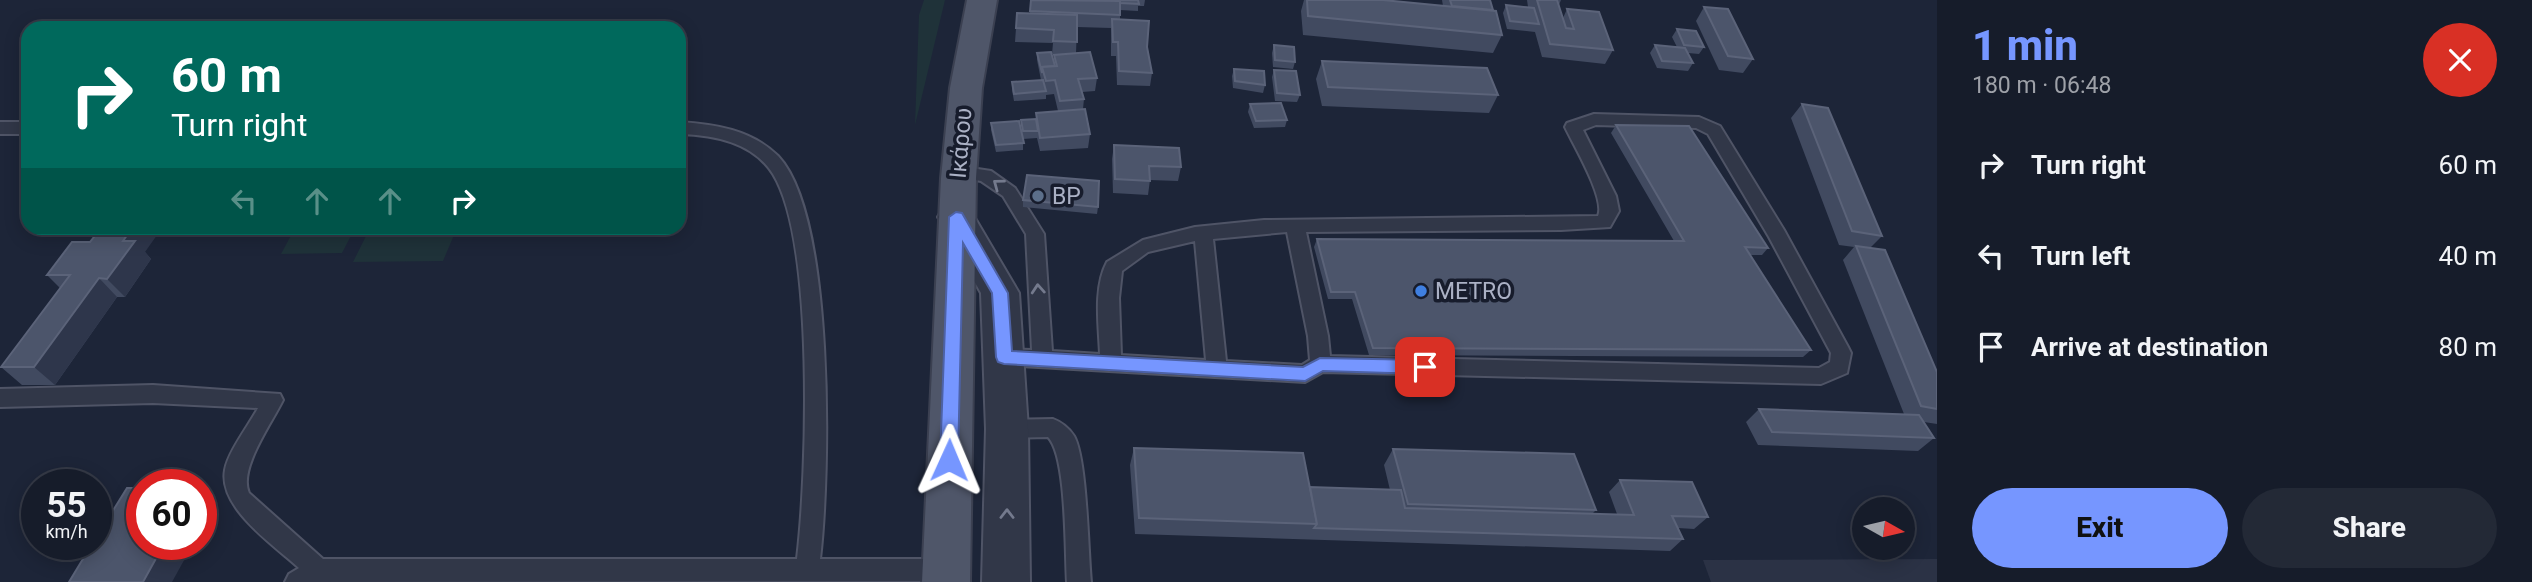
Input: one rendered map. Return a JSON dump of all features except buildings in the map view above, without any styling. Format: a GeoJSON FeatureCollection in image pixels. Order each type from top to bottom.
{"type":"FeatureCollection","features":[{"type":"Feature","properties":{"kind":"main road","name":"Ικάρου"},"geometry":{"type":"LineString","coordinates":[[947,576],[951,323],[958,172],[964,103],[982,0]]}},
{"type":"Feature","properties":{"kind":"street"},"geometry":{"type":"LineString","coordinates":[[956,217],[1000,293],[1007,429],[1006,582]]}},
{"type":"Feature","properties":{"kind":"lane"},"geometry":{"type":"LineString","coordinates":[[1004,357],[1042,357],[1111,362],[1217,369],[1305,374],[1320,364],[1821,376],[1840,367],[1841,353],[1777,235],[1714,130],[1699,123],[1594,119],[1573,127],[1607,196],[1610,211],[1604,222],[1295,225],[1240,228],[1144,245],[1114,267],[1110,282],[1111,362]]}},
{"type":"Feature","properties":{"kind":"lane"},"geometry":{"type":"LineString","coordinates":[[0,128],[21,128]]}},
{"type":"Feature","properties":{"kind":"lane"},"geometry":{"type":"LineString","coordinates":[[686,129],[724,133],[753,144],[780,171],[790,187],[799,215],[807,272],[814,370],[814,477],[807,576]]}},
{"type":"Feature","properties":{"kind":"lane"},"geometry":{"type":"LineString","coordinates":[[958,172],[985,175],[1009,192],[1035,234],[1042,357]]}},
{"type":"Feature","properties":{"kind":"lane"},"geometry":{"type":"LineString","coordinates":[[1295,225],[1318,336],[1320,364]]}},
{"type":"Feature","properties":{"kind":"lane"},"geometry":{"type":"LineString","coordinates":[[1203,233],[1217,369]]}},
{"type":"Feature","properties":{"kind":"lane"},"geometry":{"type":"LineString","coordinates":[[0,398],[153,394],[273,400],[236,468],[235,487],[241,500],[308,576],[947,576]]}},
{"type":"Feature","properties":{"kind":"lane"},"geometry":{"type":"LineString","coordinates":[[1007,429],[1052,428],[1065,440],[1071,467],[1079,582]]}},
{"type":"Feature","properties":{"kind":"shaded area"},"geometry":{"type":"Polygon","coordinates":[[[924,0],[945,0],[915,125],[919,15],[924,0]]]}},
{"type":"Feature","properties":{"kind":"shaded area"},"geometry":{"type":"Polygon","coordinates":[[[209,235],[272,235],[271,236],[208,237],[209,235]]]}},
{"type":"Feature","properties":{"kind":"shaded area"},"geometry":{"type":"Polygon","coordinates":[[[291,235],[351,235],[342,253],[281,254],[291,235]]]}},
{"type":"Feature","properties":{"kind":"shaded area"},"geometry":{"type":"Polygon","coordinates":[[[366,235],[454,235],[443,261],[353,262],[366,235]]]}},
{"type":"Feature","properties":{"kind":"shaded area"},"geometry":{"type":"Polygon","coordinates":[[[1937,559],[1937,582],[1711,582],[1703,560],[1915,560],[1937,559]]]}},
{"type":"Feature","properties":{"kind":"place","name":"BP"},"geometry":{"type":"Point","coordinates":[1038,196]}},
{"type":"Feature","properties":{"kind":"place","name":"METRO"},"geometry":{"type":"Point","coordinates":[1421,291]}},
{"type":"Feature","properties":{"kind":"route"},"geometry":{"type":"LineString","coordinates":[[949,460],[956,217],[1000,293],[1004,357],[1042,357],[1305,374],[1320,364],[1425,367]]}}]}
